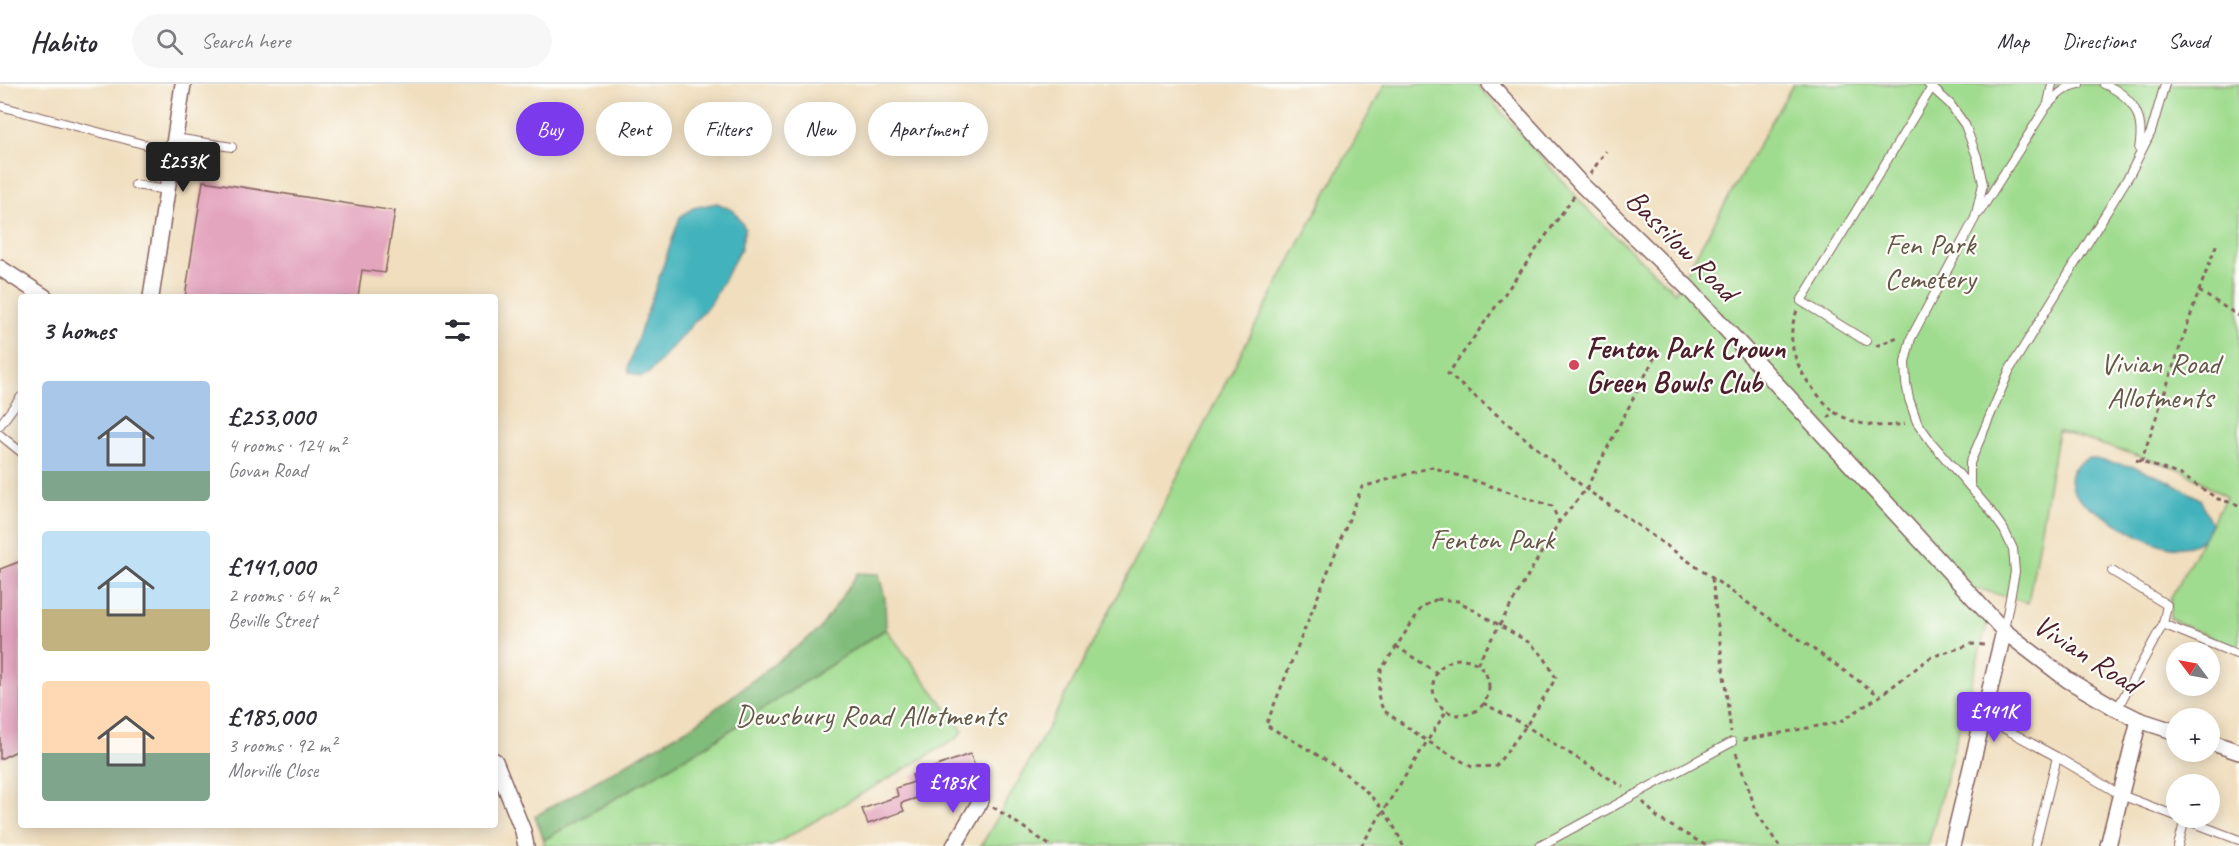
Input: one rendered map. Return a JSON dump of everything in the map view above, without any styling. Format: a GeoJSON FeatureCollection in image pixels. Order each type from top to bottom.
{"type":"FeatureCollection","features":[{"type":"Feature","properties":{"kind":"street"},"geometry":{"type":"LineString","coordinates":[[151,294],[183,84]]}},
{"type":"Feature","properties":{"kind":"street","name":"Bassilow Road"},"geometry":{"type":"LineString","coordinates":[[1490,84],[1582,184],[1690,290],[1819,429],[2002,638]]}},
{"type":"Feature","properties":{"kind":"street"},"geometry":{"type":"LineString","coordinates":[[0,268],[40,294]]}},
{"type":"Feature","properties":{"kind":"street"},"geometry":{"type":"LineString","coordinates":[[1952,846],[2002,638]]}},
{"type":"Feature","properties":{"kind":"street","name":"Vivian Road"},"geometry":{"type":"LineString","coordinates":[[2002,638],[2117,709],[2139,720],[2166,729]]}},
{"type":"Feature","properties":{"kind":"street"},"geometry":{"type":"LineString","coordinates":[[2108,846],[2139,720]]}},
{"type":"Feature","properties":{"kind":"street"},"geometry":{"type":"LineString","coordinates":[[2220,745],[2239,752]]}},
{"type":"Feature","properties":{"kind":"street"},"geometry":{"type":"LineString","coordinates":[[498,768],[523,831],[526,846]]}},
{"type":"Feature","properties":{"kind":"street"},"geometry":{"type":"LineString","coordinates":[[954,846],[981,800]]}},
{"type":"Feature","properties":{"kind":"lane"},"geometry":{"type":"LineString","coordinates":[[2046,107],[2052,84]]}},
{"type":"Feature","properties":{"kind":"lane"},"geometry":{"type":"LineString","coordinates":[[2002,638],[2015,572],[2013,549],[2004,530],[1917,422],[1909,399],[1905,362],[1911,338],[1976,218],[2046,107],[2057,95],[2079,84]]}},
{"type":"Feature","properties":{"kind":"lane"},"geometry":{"type":"LineString","coordinates":[[2104,84],[2118,90],[2130,101],[2138,115],[2142,131],[2136,162]]}},
{"type":"Feature","properties":{"kind":"lane"},"geometry":{"type":"LineString","coordinates":[[1970,487],[1970,463],[2010,369],[2136,162],[2151,132],[2165,84]]}},
{"type":"Feature","properties":{"kind":"lane"},"geometry":{"type":"LineString","coordinates":[[1866,341],[1801,301],[1930,86],[1950,104],[1965,125],[1977,157],[1983,184],[1976,218]]}},
{"type":"Feature","properties":{"kind":"lane"},"geometry":{"type":"LineString","coordinates":[[0,106],[174,145],[232,147]]}},
{"type":"Feature","properties":{"kind":"lane"},"geometry":{"type":"LineString","coordinates":[[135,185],[167,190]]}},
{"type":"Feature","properties":{"kind":"lane"},"geometry":{"type":"LineString","coordinates":[[0,426],[18,401]]}},
{"type":"Feature","properties":{"kind":"lane"},"geometry":{"type":"LineString","coordinates":[[0,435],[18,450]]}},
{"type":"Feature","properties":{"kind":"lane"},"geometry":{"type":"LineString","coordinates":[[2112,571],[2167,605],[2163,624],[2117,709]]}},
{"type":"Feature","properties":{"kind":"lane"},"geometry":{"type":"LineString","coordinates":[[2163,624],[2239,656]]}},
{"type":"Feature","properties":{"kind":"lane"},"geometry":{"type":"LineString","coordinates":[[1983,717],[2121,795],[2166,812]]}},
{"type":"Feature","properties":{"kind":"lane"},"geometry":{"type":"LineString","coordinates":[[1540,846],[1732,742]]}},
{"type":"Feature","properties":{"kind":"lane"},"geometry":{"type":"LineString","coordinates":[[2034,846],[2057,757]]}},
{"type":"Feature","properties":{"kind":"lane"},"geometry":{"type":"LineString","coordinates":[[2178,846],[2180,828]]}},
{"type":"Feature","properties":{"kind":"lane"},"geometry":{"type":"LineString","coordinates":[[2207,828],[2239,840]]}},
{"type":"Feature","properties":{"kind":"path"},"geometry":{"type":"LineString","coordinates":[[1606,151],[1448,374],[1586,489],[1880,696]]}},
{"type":"Feature","properties":{"kind":"path"},"geometry":{"type":"LineString","coordinates":[[2141,462],[2217,243]]}},
{"type":"Feature","properties":{"kind":"path"},"geometry":{"type":"LineString","coordinates":[[2199,291],[2239,316]]}},
{"type":"Feature","properties":{"kind":"path"},"geometry":{"type":"LineString","coordinates":[[1801,301],[1793,319],[1791,334],[1794,357],[1814,390],[1834,412],[1862,425],[1886,427],[1917,422]]}},
{"type":"Feature","properties":{"kind":"path"},"geometry":{"type":"LineString","coordinates":[[1866,341],[1875,346],[1899,336],[1911,338]]}},
{"type":"Feature","properties":{"kind":"path"},"geometry":{"type":"LineString","coordinates":[[1477,664],[1559,522],[1586,489],[1660,347]]}},
{"type":"Feature","properties":{"kind":"path"},"geometry":{"type":"LineString","coordinates":[[1819,429],[1834,412]]}},
{"type":"Feature","properties":{"kind":"path"},"geometry":{"type":"LineString","coordinates":[[2136,460],[2181,476],[2218,499],[2239,505]]}},
{"type":"Feature","properties":{"kind":"path"},"geometry":{"type":"LineString","coordinates":[[1403,846],[1395,827],[1384,811],[1344,773],[1266,724],[1362,487],[1432,467],[1552,506],[1559,522]]}},
{"type":"Feature","properties":{"kind":"path"},"geometry":{"type":"LineString","coordinates":[[1712,578],[1732,742],[1757,813],[1779,846]]}},
{"type":"Feature","properties":{"kind":"path"},"geometry":{"type":"LineString","coordinates":[[1437,599],[1458,601],[1530,643],[1544,657],[1556,678],[1526,726],[1496,766],[1472,767],[1427,741],[1383,710],[1378,695],[1381,670],[1396,646],[1422,607],[1437,599]]}},
{"type":"Feature","properties":{"kind":"path"},"geometry":{"type":"LineString","coordinates":[[1732,742],[1840,722],[1880,696],[1931,657],[1972,644],[2002,638]]}},
{"type":"Feature","properties":{"kind":"path"},"geometry":{"type":"LineString","coordinates":[[1396,646],[1437,673]]}},
{"type":"Feature","properties":{"kind":"path"},"geometry":{"type":"LineString","coordinates":[[1456,660],[1466,660],[1477,664],[1488,677],[1489,691],[1484,703],[1472,713],[1462,715],[1447,710],[1437,702],[1434,693],[1437,673],[1447,663],[1456,660]]}},
{"type":"Feature","properties":{"kind":"path"},"geometry":{"type":"LineString","coordinates":[[1484,703],[1526,726],[1635,794],[1659,819],[1707,846]]}},
{"type":"Feature","properties":{"kind":"path"},"geometry":{"type":"LineString","coordinates":[[1361,846],[1447,710]]}},
{"type":"Feature","properties":{"kind":"path"},"geometry":{"type":"LineString","coordinates":[[981,800],[1051,846]]}},
{"type":"Feature","properties":{"kind":"green space","name":"Fenton Park"},"geometry":{"type":"Polygon","coordinates":[[[1385,84],[1477,84],[1589,211],[1675,292],[1793,84],[2239,84],[2239,650],[2170,619],[2170,599],[2226,497],[2183,470],[2058,431],[2028,603],[1980,589],[1967,602],[1989,616],[1928,846],[981,846],[1068,690],[1248,339],[1385,84]]]}},
{"type":"Feature","properties":{"kind":"green space"},"geometry":{"type":"Polygon","coordinates":[[[858,573],[879,574],[885,599],[886,629],[709,744],[544,840],[535,816],[694,725],[819,630],[858,573]]]}},
{"type":"Feature","properties":{"kind":"green space","name":"Dewsbury Road Allotments"},"geometry":{"type":"Polygon","coordinates":[[[886,629],[963,731],[956,739],[772,846],[544,846],[544,840],[709,744],[886,629]]]}},
{"type":"Feature","properties":{"kind":"water"},"geometry":{"type":"Polygon","coordinates":[[[717,203],[734,211],[745,228],[741,248],[711,303],[649,373],[641,377],[629,372],[628,367],[680,217],[693,208],[717,203]]]}},
{"type":"Feature","properties":{"kind":"water"},"geometry":{"type":"Polygon","coordinates":[[[2089,458],[2135,467],[2169,481],[2200,499],[2211,523],[2205,536],[2193,545],[2178,547],[2162,545],[2127,529],[2084,503],[2073,491],[2070,479],[2075,467],[2089,458]]]}},
{"type":"Feature","properties":{"kind":"building"},"geometry":{"type":"Polygon","coordinates":[[[203,181],[395,211],[385,273],[362,270],[358,294],[185,294],[203,181]]]}},
{"type":"Feature","properties":{"kind":"building"},"geometry":{"type":"Polygon","coordinates":[[[18,562],[18,750],[0,759],[0,569],[18,562]]]}},
{"type":"Feature","properties":{"kind":"building"},"geometry":{"type":"Polygon","coordinates":[[[970,754],[976,769],[917,791],[920,797],[901,803],[904,811],[868,824],[862,809],[898,796],[896,788],[914,782],[912,775],[970,754]]]}},
{"type":"Feature","properties":{"kind":"place","name":"Fenton Park Crown Green Bowls Club"},"geometry":{"type":"Point","coordinates":[1574,365]}},
{"type":"Feature","properties":{"kind":"park label","name":"Fen Park Cemetery"},"geometry":{"type":"Point","coordinates":[1930,262]}},
{"type":"Feature","properties":{"kind":"park label","name":"Vivian Road Allotments"},"geometry":{"type":"Point","coordinates":[2160,380]}}]}
